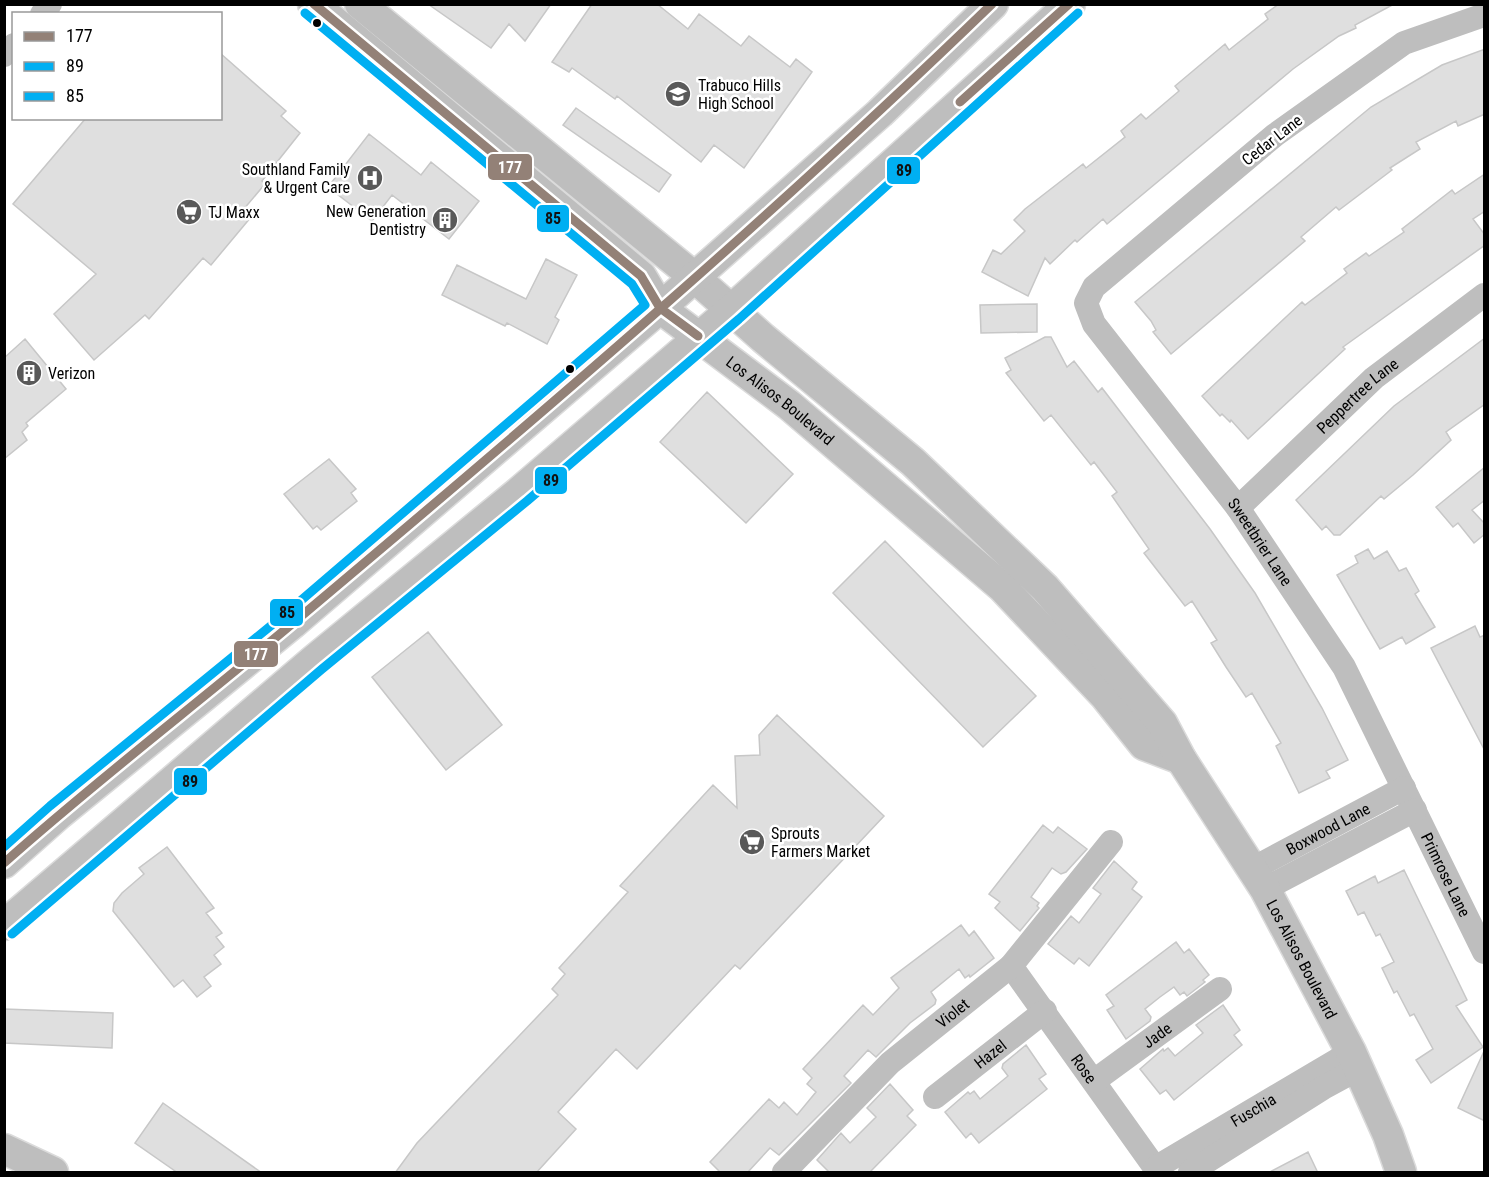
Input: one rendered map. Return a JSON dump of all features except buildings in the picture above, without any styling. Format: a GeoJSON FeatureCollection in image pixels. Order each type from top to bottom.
{"type":"FeatureCollection","features":[{"type":"Feature","properties":{"kind":"main road","name":"Los Alisos Boulevard"},"geometry":{"type":"LineString","coordinates":[[313,4],[641,276],[660,308],[789,405],[1002,587],[1105,696],[1144,745],[1181,759]]}},
{"type":"Feature","properties":{"kind":"main road","name":"Los Alisos Boulevard"},"geometry":{"type":"LineString","coordinates":[[360,4],[693,276],[913,462],[1044,588],[1162,723],[1181,759],[1258,879],[1354,1060],[1388,1136],[1401,1173]]}},
{"type":"Feature","properties":{"kind":"main road"},"geometry":{"type":"LineString","coordinates":[[4,863],[58,815],[336,586],[660,308],[693,276],[880,113],[993,4]]}},
{"type":"Feature","properties":{"kind":"main road"},"geometry":{"type":"LineString","coordinates":[[4,925],[90,854],[314,660],[519,492],[731,310],[1070,4]]}},
{"type":"Feature","properties":{"kind":"main road"},"geometry":{"type":"LineString","coordinates":[[4,1149],[53,1173]]}},
{"type":"Feature","properties":{"kind":"street","name":"Cedar Lane"},"geometry":{"type":"LineString","coordinates":[[1086,303],[1094,287],[1275,135],[1404,43],[1485,15]]}},
{"type":"Feature","properties":{"kind":"street","name":"Peppertree Lane"},"geometry":{"type":"LineString","coordinates":[[1238,508],[1374,378],[1485,295]]}},
{"type":"Feature","properties":{"kind":"street","name":"Sweetbrier Lane"},"geometry":{"type":"LineString","coordinates":[[1086,303],[1094,324],[1238,508],[1344,666],[1409,798]]}},
{"type":"Feature","properties":{"kind":"street","name":"Boxwood Lane"},"geometry":{"type":"LineString","coordinates":[[1258,879],[1409,798]]}},
{"type":"Feature","properties":{"kind":"street","name":"Primrose Lane"},"geometry":{"type":"LineString","coordinates":[[1409,798],[1485,952]]}},
{"type":"Feature","properties":{"kind":"street","name":"Violet"},"geometry":{"type":"LineString","coordinates":[[788,1171],[890,1063],[1011,966],[1111,842]]}},
{"type":"Feature","properties":{"kind":"street","name":"Rose"},"geometry":{"type":"LineString","coordinates":[[1011,966],[1156,1170]]}},
{"type":"Feature","properties":{"kind":"street","name":"Jade"},"geometry":{"type":"LineString","coordinates":[[1094,1081],[1220,989]]}},
{"type":"Feature","properties":{"kind":"street","name":"Hazel"},"geometry":{"type":"LineString","coordinates":[[935,1097],[1045,1011]]}},
{"type":"Feature","properties":{"kind":"street","name":"Fuschia"},"geometry":{"type":"LineString","coordinates":[[1156,1170],[1354,1060]]}},
{"type":"Feature","properties":{"kind":"street","name":"Fuschia"},"geometry":{"type":"LineString","coordinates":[[1190,1173],[1323,1088],[1354,1060]]}},
{"type":"Feature","properties":{"kind":"transit line","name":"177"},"geometry":{"type":"LineString","coordinates":[[314,4],[641,276],[660,308],[698,336]]}},
{"type":"Feature","properties":{"kind":"transit line","name":"177"},"geometry":{"type":"LineString","coordinates":[[4,863],[75,801],[293,623],[648,320],[822,164],[992,4]]}},
{"type":"Feature","properties":{"kind":"transit line","name":"177"},"geometry":{"type":"LineString","coordinates":[[960,102],[1069,4]]}},
{"type":"Feature","properties":{"kind":"transit line","name":"85"},"geometry":{"type":"LineString","coordinates":[[4,847],[50,806],[284,615],[645,305],[632,284],[305,13]]}},
{"type":"Feature","properties":{"kind":"transit line","name":"89"},"geometry":{"type":"LineString","coordinates":[[12,934],[322,669],[527,501],[739,319],[1078,13]]}},
{"type":"Feature","properties":{"kind":"place","name":"Trabuco Hills High School"},"geometry":{"type":"Point","coordinates":[678,94]}},
{"type":"Feature","properties":{"kind":"place","name":"Southland Family & Urgent Care"},"geometry":{"type":"Point","coordinates":[370,178]}},
{"type":"Feature","properties":{"kind":"place","name":"TJ Maxx"},"geometry":{"type":"Point","coordinates":[189,212]}},
{"type":"Feature","properties":{"kind":"place","name":"New Generation Dentistry"},"geometry":{"type":"Point","coordinates":[445,220]}},
{"type":"Feature","properties":{"kind":"place","name":"Verizon"},"geometry":{"type":"Point","coordinates":[29,373]}},
{"type":"Feature","properties":{"kind":"place","name":"Sprouts Farmers Market"},"geometry":{"type":"Point","coordinates":[752,842]}}]}
